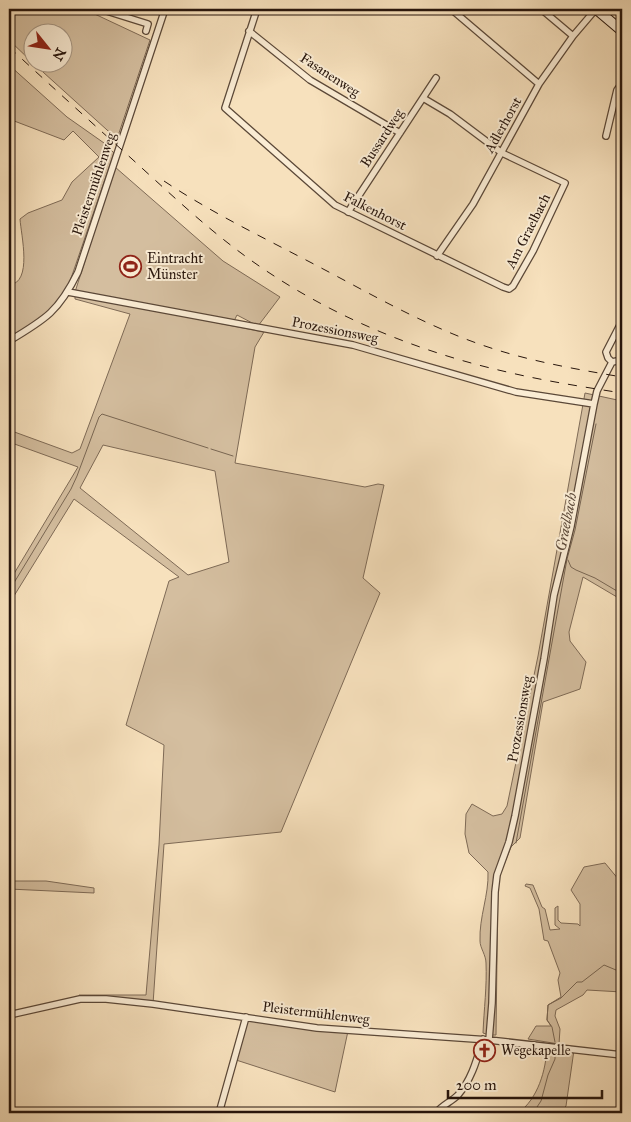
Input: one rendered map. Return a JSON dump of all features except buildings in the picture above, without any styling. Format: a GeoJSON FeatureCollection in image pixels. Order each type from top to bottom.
{"type":"FeatureCollection","features":[{"type":"Feature","properties":{"kind":"street"},"geometry":{"type":"LineString","coordinates":[[100,9],[148,24],[146,31]]}},
{"type":"Feature","properties":{"kind":"street","name":"Pleistermühlenweg"},"geometry":{"type":"LineString","coordinates":[[9,341],[38,324],[56,308],[68,292],[78,272],[165,9]]}},
{"type":"Feature","properties":{"kind":"street"},"geometry":{"type":"LineString","coordinates":[[250,32],[257,9]]}},
{"type":"Feature","properties":{"kind":"street"},"geometry":{"type":"LineString","coordinates":[[451,9],[539,84]]}},
{"type":"Feature","properties":{"kind":"street"},"geometry":{"type":"LineString","coordinates":[[541,9],[573,36]]}},
{"type":"Feature","properties":{"kind":"street"},"geometry":{"type":"LineString","coordinates":[[596,9],[622,31]]}},
{"type":"Feature","properties":{"kind":"street","name":"Adlerhorst"},"geometry":{"type":"LineString","coordinates":[[437,256],[473,204],[539,84],[573,36],[596,9]]}},
{"type":"Feature","properties":{"kind":"street","name":"Falkenhorst"},"geometry":{"type":"LineString","coordinates":[[250,32],[225,108],[335,205],[437,256],[509,289]]}},
{"type":"Feature","properties":{"kind":"street","name":"Fasanenweg"},"geometry":{"type":"LineString","coordinates":[[250,32],[310,80],[400,133]]}},
{"type":"Feature","properties":{"kind":"street","name":"Bussardweg"},"geometry":{"type":"LineString","coordinates":[[348,212],[436,78]]}},
{"type":"Feature","properties":{"kind":"street"},"geometry":{"type":"LineString","coordinates":[[606,136],[617,90],[622,83]]}},
{"type":"Feature","properties":{"kind":"street"},"geometry":{"type":"LineString","coordinates":[[423,98],[450,114],[502,153]]}},
{"type":"Feature","properties":{"kind":"street","name":"Am Graelbach"},"geometry":{"type":"LineString","coordinates":[[502,153],[565,183],[533,251],[513,286],[509,289]]}},
{"type":"Feature","properties":{"kind":"street","name":"Prozessionsweg"},"geometry":{"type":"LineString","coordinates":[[68,292],[353,345],[516,392],[594,404]]}},
{"type":"Feature","properties":{"kind":"street","name":"Prozessionsweg"},"geometry":{"type":"LineString","coordinates":[[436,1113],[456,1096],[464,1086],[486,1040],[492,1012],[494,892],[496,875],[509,842],[515,816],[554,595],[571,526],[594,404],[597,391],[612,362],[606,352],[622,321]]}},
{"type":"Feature","properties":{"kind":"street"},"geometry":{"type":"LineString","coordinates":[[612,362],[622,357]]}},
{"type":"Feature","properties":{"kind":"street","name":"Pleistermühlenweg"},"geometry":{"type":"LineString","coordinates":[[9,1015],[80,999],[106,999],[332,1029],[486,1040],[622,1055]]}},
{"type":"Feature","properties":{"kind":"street"},"geometry":{"type":"LineString","coordinates":[[218,1113],[246,1017]]}},
{"type":"Feature","properties":{"kind":"shaded area"},"geometry":{"type":"Polygon","coordinates":[[[9,9],[84,9],[150,40],[117,139],[43,72],[72,72],[72,22],[22,22],[22,52],[9,40],[9,9]]]}},
{"type":"Feature","properties":{"kind":"shaded area"},"geometry":{"type":"Polygon","coordinates":[[[9,65],[67,117],[104,143],[114,153],[67,290],[48,313],[27,328],[9,337],[9,285],[16,282],[21,276],[24,257],[20,219],[28,213],[62,200],[72,182],[99,157],[73,131],[64,140],[9,119],[9,65]]]}},
{"type":"Feature","properties":{"kind":"shaded area"},"geometry":{"type":"Polygon","coordinates":[[[115,167],[223,261],[280,297],[258,326],[237,315],[234,321],[75,292],[115,167]]]}},
{"type":"Feature","properties":{"kind":"shaded area"},"geometry":{"type":"Polygon","coordinates":[[[75,295],[264,332],[255,347],[235,463],[365,487],[378,484],[384,485],[363,578],[380,593],[281,832],[164,844],[153,1004],[80,999],[79,995],[146,995],[159,845],[164,745],[126,725],[169,581],[179,577],[74,499],[9,604],[9,582],[78,467],[9,442],[9,430],[72,453],[80,449],[130,314],[75,299],[75,295]],[[103,445],[80,488],[188,575],[229,562],[215,471],[103,445]]]}},
{"type":"Feature","properties":{"kind":"shaded area"},"geometry":{"type":"Polygon","coordinates":[[[585,393],[622,401],[622,600],[583,577],[569,632],[570,641],[586,662],[580,689],[543,702],[520,838],[511,847],[498,879],[496,1035],[489,1035],[483,1033],[486,963],[480,941],[488,872],[469,853],[465,834],[466,814],[472,804],[493,816],[502,814],[507,806],[538,656],[585,393]]]}},
{"type":"Feature","properties":{"kind":"shaded area"},"geometry":{"type":"Polygon","coordinates":[[[605,863],[619,880],[622,912],[622,992],[587,990],[583,995],[556,1010],[555,1016],[560,1029],[559,1044],[528,1039],[536,1026],[551,1026],[547,1020],[548,1005],[561,997],[558,980],[560,973],[548,941],[544,940],[539,909],[530,888],[525,886],[526,884],[533,885],[542,907],[545,909],[550,930],[560,929],[555,925],[555,908],[558,906],[558,920],[561,923],[578,924],[580,926],[580,904],[571,890],[584,867],[605,863]]]}},
{"type":"Feature","properties":{"kind":"shaded area"},"geometry":{"type":"Polygon","coordinates":[[[9,881],[46,881],[94,888],[94,893],[9,889],[9,881]]]}},
{"type":"Feature","properties":{"kind":"shaded area"},"geometry":{"type":"Polygon","coordinates":[[[246,1017],[348,1031],[335,1092],[233,1059],[246,1017]]]}},
{"type":"Feature","properties":{"kind":"shaded area"},"geometry":{"type":"Polygon","coordinates":[[[547,1047],[574,1050],[566,1106],[560,1113],[518,1113],[531,1100],[540,1083],[547,1047]]]}},
{"type":"Feature","properties":{"kind":"waterway"},"geometry":{"type":"LineString","coordinates":[[9,591],[71,489],[99,417],[102,414],[208,448]]}},
{"type":"Feature","properties":{"kind":"waterway"},"geometry":{"type":"LineString","coordinates":[[516,843],[567,559],[575,530],[596,424]]}},
{"type":"Feature","properties":{"kind":"waterway"},"geometry":{"type":"LineString","coordinates":[[211,449],[233,456]]}},
{"type":"Feature","properties":{"kind":"waterway","name":"Graelbach"},"geometry":{"type":"LineString","coordinates":[[568,560],[571,567],[595,578],[622,594]]}},
{"type":"Feature","properties":{"kind":"waterway","name":"Graelbach"},"geometry":{"type":"LineString","coordinates":[[555,1042],[552,1027],[547,1020],[548,1005],[561,998],[577,982],[582,982],[604,965],[622,971]]}},
{"type":"Feature","properties":{"kind":"waterway","name":"Graelbach"},"geometry":{"type":"LineString","coordinates":[[533,1113],[541,1101],[548,1075],[555,1059],[555,1052]]}},
{"type":"Feature","properties":{"kind":"railway"},"geometry":{"type":"LineString","coordinates":[[9,47],[198,218],[232,246],[295,289],[353,320],[413,345],[444,355],[521,375],[622,393]]}},
{"type":"Feature","properties":{"kind":"railway"},"geometry":{"type":"LineString","coordinates":[[164,181],[234,222],[393,306],[459,337],[517,356],[569,368],[622,377]]}},
{"type":"Feature","properties":{"kind":"place","name":"Eintracht Münster"},"geometry":{"type":"Point","coordinates":[131,266]}},
{"type":"Feature","properties":{"kind":"place","name":"Wegekapelle"},"geometry":{"type":"Point","coordinates":[485,1050]}}]}
